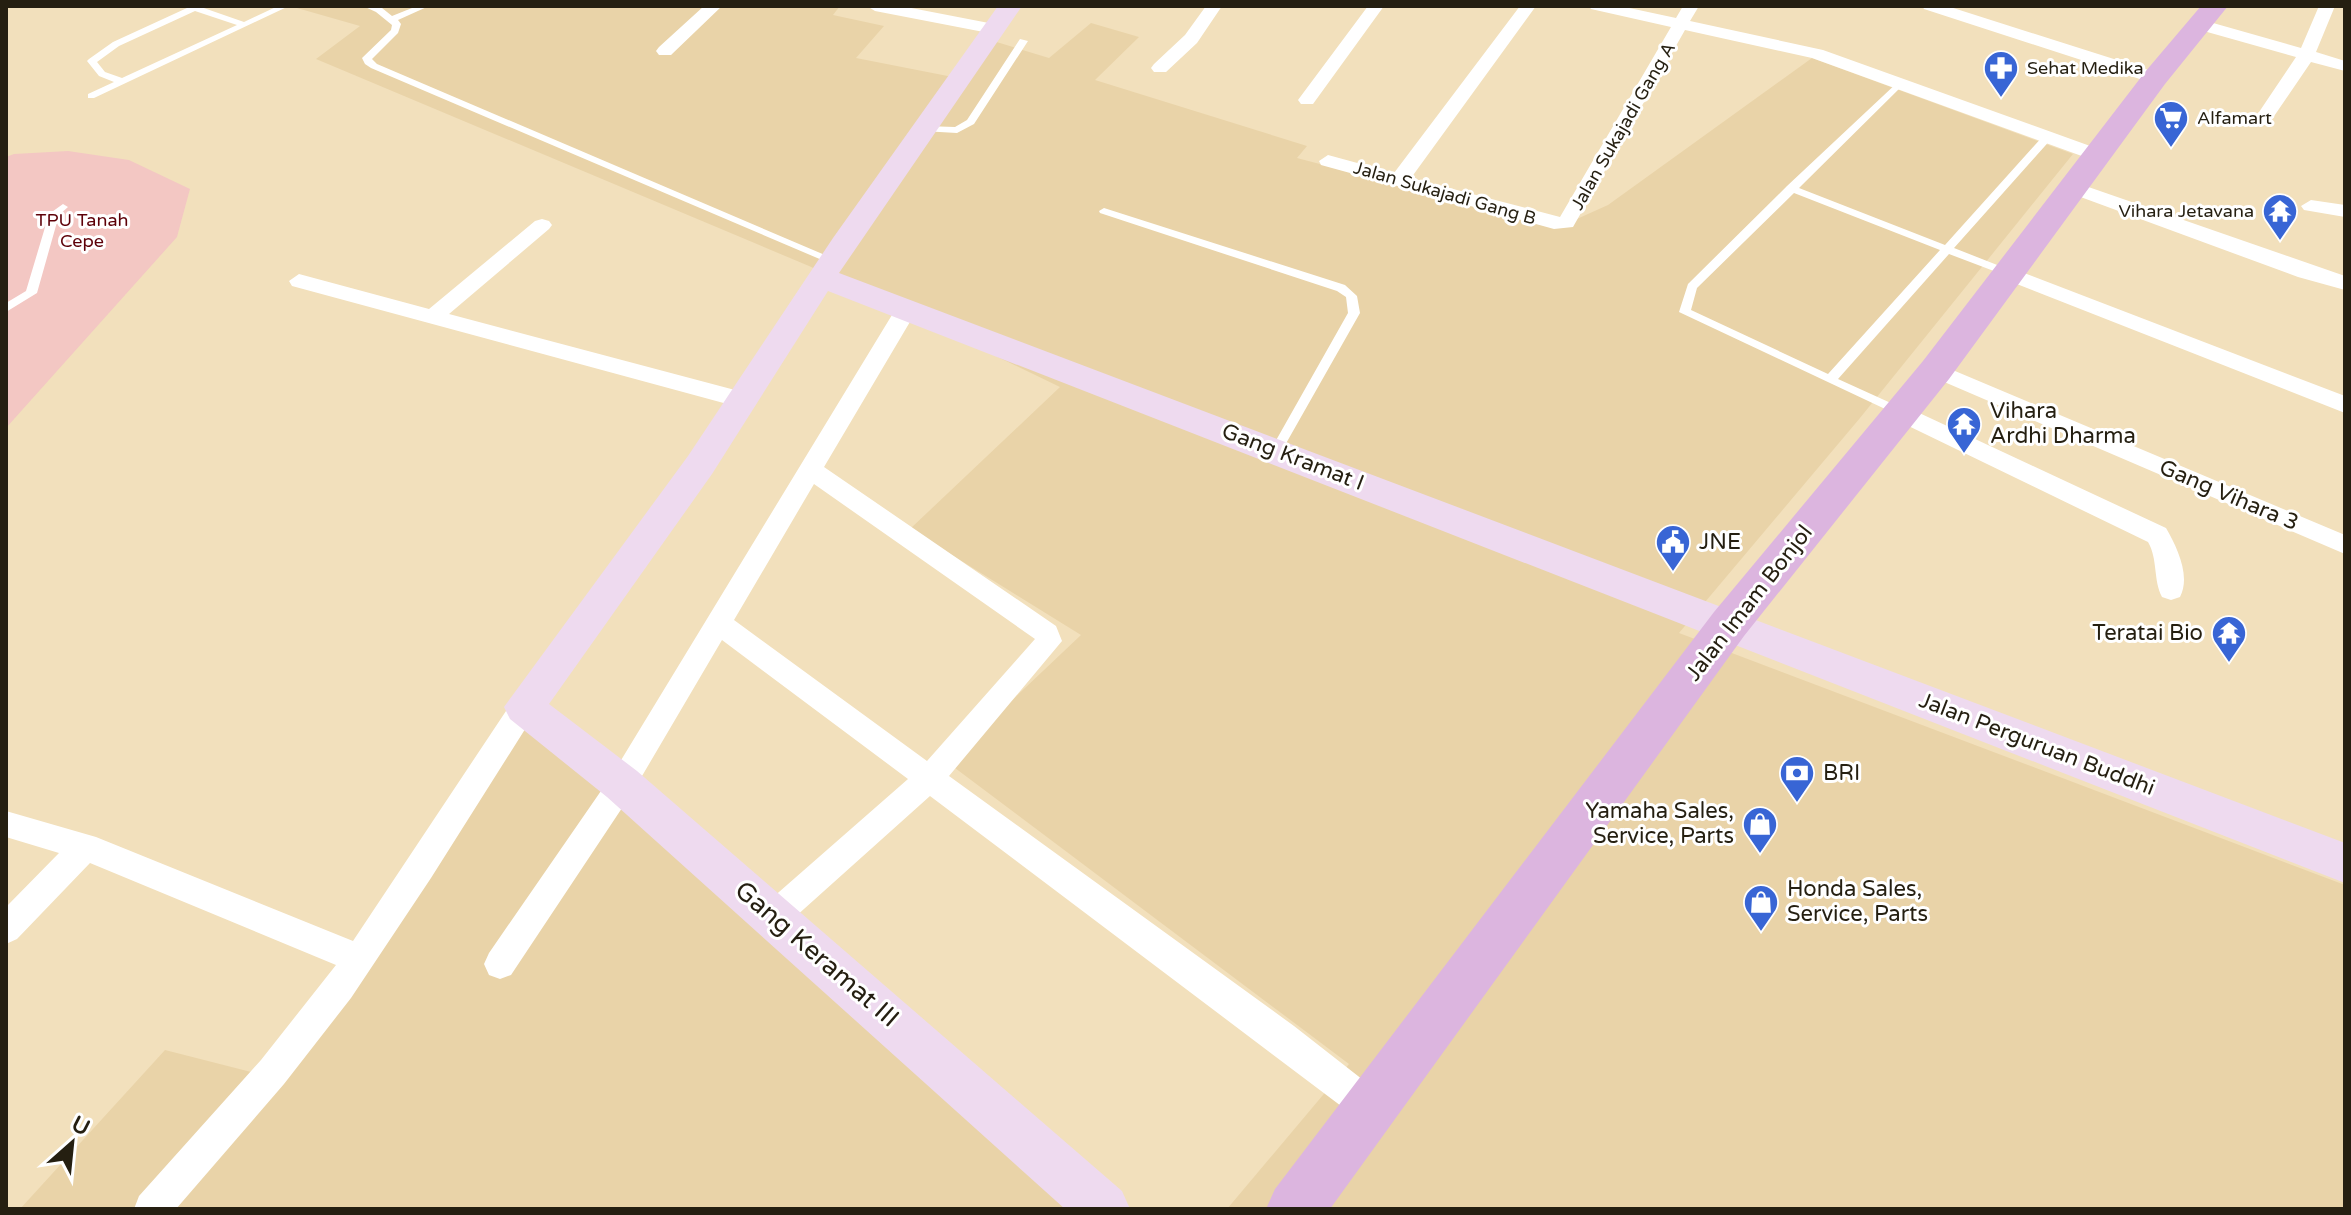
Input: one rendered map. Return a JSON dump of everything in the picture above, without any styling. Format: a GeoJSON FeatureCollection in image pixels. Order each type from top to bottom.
{"type":"FeatureCollection","features":[{"type":"Feature","properties":{"kind":"main road","name":"Jalan Imam Bonjol"},"geometry":{"type":"LineString","coordinates":[[1295,1209],[1729,624],[1936,370],[2011,274],[2155,78],[2207,15]]}},
{"type":"Feature","properties":{"kind":"street"},"geometry":{"type":"LineString","coordinates":[[665,51],[714,6]]}},
{"type":"Feature","properties":{"kind":"street"},"geometry":{"type":"LineString","coordinates":[[875,6],[994,29]]}},
{"type":"Feature","properties":{"kind":"street"},"geometry":{"type":"LineString","coordinates":[[152,1209],[241,1111],[359,959],[524,707],[700,465],[828,269],[1010,6]]}},
{"type":"Feature","properties":{"kind":"street"},"geometry":{"type":"LineString","coordinates":[[1160,68],[1191,39],[1214,6]]}},
{"type":"Feature","properties":{"kind":"street"},"geometry":{"type":"LineString","coordinates":[[1307,100],[1376,6]]}},
{"type":"Feature","properties":{"kind":"street"},"geometry":{"type":"LineString","coordinates":[[1400,179],[1528,6]]}},
{"type":"Feature","properties":{"kind":"street"},"geometry":{"type":"LineString","coordinates":[[1597,6],[1817,54],[2097,155]]}},
{"type":"Feature","properties":{"kind":"street","name":"Jalan Sukajadi Gang A"},"geometry":{"type":"LineString","coordinates":[[1563,224],[1568,221],[1691,6]]}},
{"type":"Feature","properties":{"kind":"street"},"geometry":{"type":"LineString","coordinates":[[1930,6],[2155,78]]}},
{"type":"Feature","properties":{"kind":"street"},"geometry":{"type":"LineString","coordinates":[[2262,121],[2306,56],[2327,6]]}},
{"type":"Feature","properties":{"kind":"street"},"geometry":{"type":"LineString","coordinates":[[2207,15],[2306,56],[2345,66]]}},
{"type":"Feature","properties":{"kind":"street","name":"Jalan Sukajadi Gang B"},"geometry":{"type":"LineString","coordinates":[[1328,161],[1563,224]]}},
{"type":"Feature","properties":{"kind":"street"},"geometry":{"type":"LineString","coordinates":[[2074,188],[2305,272],[2345,283]]}},
{"type":"Feature","properties":{"kind":"street"},"geometry":{"type":"LineString","coordinates":[[2311,206],[2345,211]]}},
{"type":"Feature","properties":{"kind":"street"},"geometry":{"type":"LineString","coordinates":[[431,318],[542,225]]}},
{"type":"Feature","properties":{"kind":"street","name":"Gang Kramat I"},"geometry":{"type":"LineString","coordinates":[[828,269],[856,291],[1729,624]]}},
{"type":"Feature","properties":{"kind":"street"},"geometry":{"type":"LineString","coordinates":[[2011,274],[2345,405]]}},
{"type":"Feature","properties":{"kind":"street"},"geometry":{"type":"LineString","coordinates":[[299,281],[742,400]]}},
{"type":"Feature","properties":{"kind":"street"},"geometry":{"type":"LineString","coordinates":[[500,964],[622,784],[906,310]]}},
{"type":"Feature","properties":{"kind":"street","name":"Gang Vihara 3"},"geometry":{"type":"LineString","coordinates":[[1936,370],[2345,545]]}},
{"type":"Feature","properties":{"kind":"street"},"geometry":{"type":"LineString","coordinates":[[1900,412],[2157,535],[2167,552],[2171,590]]}},
{"type":"Feature","properties":{"kind":"street"},"geometry":{"type":"LineString","coordinates":[[774,916],[930,778],[1043,652],[1049,641],[1047,633],[811,470]]}},
{"type":"Feature","properties":{"kind":"street"},"geometry":{"type":"LineString","coordinates":[[720,624],[1282,1038],[1369,1106]]}},
{"type":"Feature","properties":{"kind":"street","name":"Jalan Perguruan Buddhi"},"geometry":{"type":"LineString","coordinates":[[1729,624],[2345,863]]}},
{"type":"Feature","properties":{"kind":"street","name":"Gang Keramat III"},"geometry":{"type":"LineString","coordinates":[[524,707],[622,784],[1104,1209]]}},
{"type":"Feature","properties":{"kind":"street"},"geometry":{"type":"LineString","coordinates":[[6,824],[85,847],[359,959]]}},
{"type":"Feature","properties":{"kind":"street"},"geometry":{"type":"LineString","coordinates":[[6,929],[85,847]]}},
{"type":"Feature","properties":{"kind":"lane"},"geometry":{"type":"LineString","coordinates":[[91,96],[285,6]]}},
{"type":"Feature","properties":{"kind":"lane"},"geometry":{"type":"LineString","coordinates":[[367,6],[397,24],[395,31],[367,58],[374,66],[828,269]]}},
{"type":"Feature","properties":{"kind":"lane"},"geometry":{"type":"LineString","coordinates":[[393,19],[425,6]]}},
{"type":"Feature","properties":{"kind":"lane"},"geometry":{"type":"LineString","coordinates":[[122,81],[102,74],[92,61],[116,44],[191,7],[242,24]]}},
{"type":"Feature","properties":{"kind":"lane"},"geometry":{"type":"LineString","coordinates":[[925,129],[957,130],[971,122],[1023,41]]}},
{"type":"Feature","properties":{"kind":"lane"},"geometry":{"type":"LineString","coordinates":[[1899,84],[1692,287],[1685,312],[1900,412]]}},
{"type":"Feature","properties":{"kind":"lane"},"geometry":{"type":"LineString","coordinates":[[1830,380],[2048,137]]}},
{"type":"Feature","properties":{"kind":"lane"},"geometry":{"type":"LineString","coordinates":[[1791,188],[2011,274]]}},
{"type":"Feature","properties":{"kind":"lane"},"geometry":{"type":"LineString","coordinates":[[6,308],[31,293],[54,214],[63,207]]}},
{"type":"Feature","properties":{"kind":"lane"},"geometry":{"type":"LineString","coordinates":[[1104,211],[1341,288],[1351,296],[1354,313],[1276,451]]}},
{"type":"Feature","properties":{"kind":"shaded area"},"geometry":{"type":"Polygon","coordinates":[[[290,6],[840,6],[833,15],[884,26],[856,58],[963,79],[990,40],[1049,58],[1091,23],[1139,37],[1095,80],[1307,146],[1297,158],[1559,227],[1608,205],[1812,58],[2073,154],[1860,418],[1679,633],[2345,885],[2345,1209],[1227,1209],[1349,1064],[947,762],[1081,635],[910,529],[1060,387],[809,266],[316,59],[360,26],[290,6]]]}},
{"type":"Feature","properties":{"kind":"shaded area"},"geometry":{"type":"Polygon","coordinates":[[[525,721],[1118,1209],[20,1209],[165,1050],[263,1075],[525,721]]]}},
{"type":"Feature","properties":{"kind":"green space","name":"TPU Tanah Cepe"},"geometry":{"type":"Polygon","coordinates":[[[68,151],[129,160],[190,189],[177,237],[6,428],[6,157],[68,151]]]}},
{"type":"Feature","properties":{"kind":"place","name":"Sehat Medika"},"geometry":{"type":"Point","coordinates":[2001,99]}},
{"type":"Feature","properties":{"kind":"place","name":"Alfamart"},"geometry":{"type":"Point","coordinates":[2171,149]}},
{"type":"Feature","properties":{"kind":"place","name":"Vihara Jetavana"},"geometry":{"type":"Point","coordinates":[2280,242]}},
{"type":"Feature","properties":{"kind":"place","name":"Vihara Ardhi Dharma"},"geometry":{"type":"Point","coordinates":[1964,455]}},
{"type":"Feature","properties":{"kind":"place","name":"JNE"},"geometry":{"type":"Point","coordinates":[1673,573]}},
{"type":"Feature","properties":{"kind":"place","name":"Teratai Bio"},"geometry":{"type":"Point","coordinates":[2229,664]}},
{"type":"Feature","properties":{"kind":"place","name":"BRI"},"geometry":{"type":"Point","coordinates":[1797,804]}},
{"type":"Feature","properties":{"kind":"place","name":"Yamaha Sales, Service, Parts"},"geometry":{"type":"Point","coordinates":[1760,855]}},
{"type":"Feature","properties":{"kind":"place","name":"Honda Sales, Service, Parts"},"geometry":{"type":"Point","coordinates":[1761,933]}}]}
